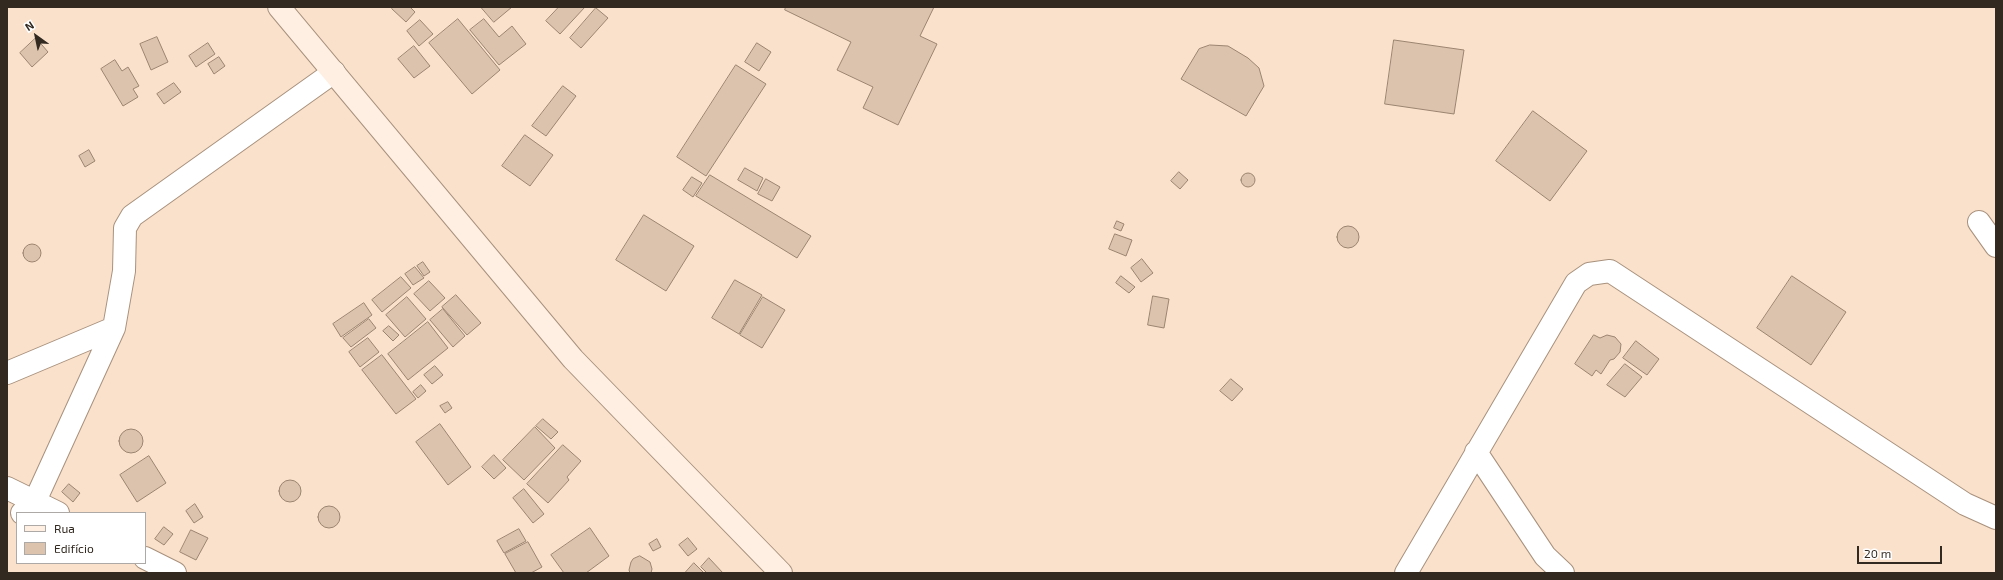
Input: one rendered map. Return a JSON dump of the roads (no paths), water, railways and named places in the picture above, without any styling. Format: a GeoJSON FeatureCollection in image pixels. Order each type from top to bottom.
{"type":"FeatureCollection","features":[{"type":"Feature","properties":{"kind":"main road"},"geometry":{"type":"LineString","coordinates":[[279,7],[573,358],[781,573]]}},
{"type":"Feature","properties":{"kind":"street"},"geometry":{"type":"LineString","coordinates":[[28,507],[114,328],[124,271],[126,228],[132,216],[334,72]]}},
{"type":"Feature","properties":{"kind":"street"},"geometry":{"type":"LineString","coordinates":[[1979,222],[1996,246]]}},
{"type":"Feature","properties":{"kind":"street"},"geometry":{"type":"LineString","coordinates":[[1406,573],[1576,283],[1589,274],[1610,271],[1965,504],[1996,518]]}},
{"type":"Feature","properties":{"kind":"street"},"geometry":{"type":"LineString","coordinates":[[7,372],[114,328]]}},
{"type":"Feature","properties":{"kind":"street"},"geometry":{"type":"LineString","coordinates":[[1476,452],[1537,545],[1545,556],[1563,573]]}},
{"type":"Feature","properties":{"kind":"street"},"geometry":{"type":"LineString","coordinates":[[7,488],[28,507],[53,512]]}},
{"type":"Feature","properties":{"kind":"street"},"geometry":{"type":"LineString","coordinates":[[7,526],[16,518]]}},
{"type":"Feature","properties":{"kind":"street"},"geometry":{"type":"LineString","coordinates":[[146,558],[175,573]]}}]}
